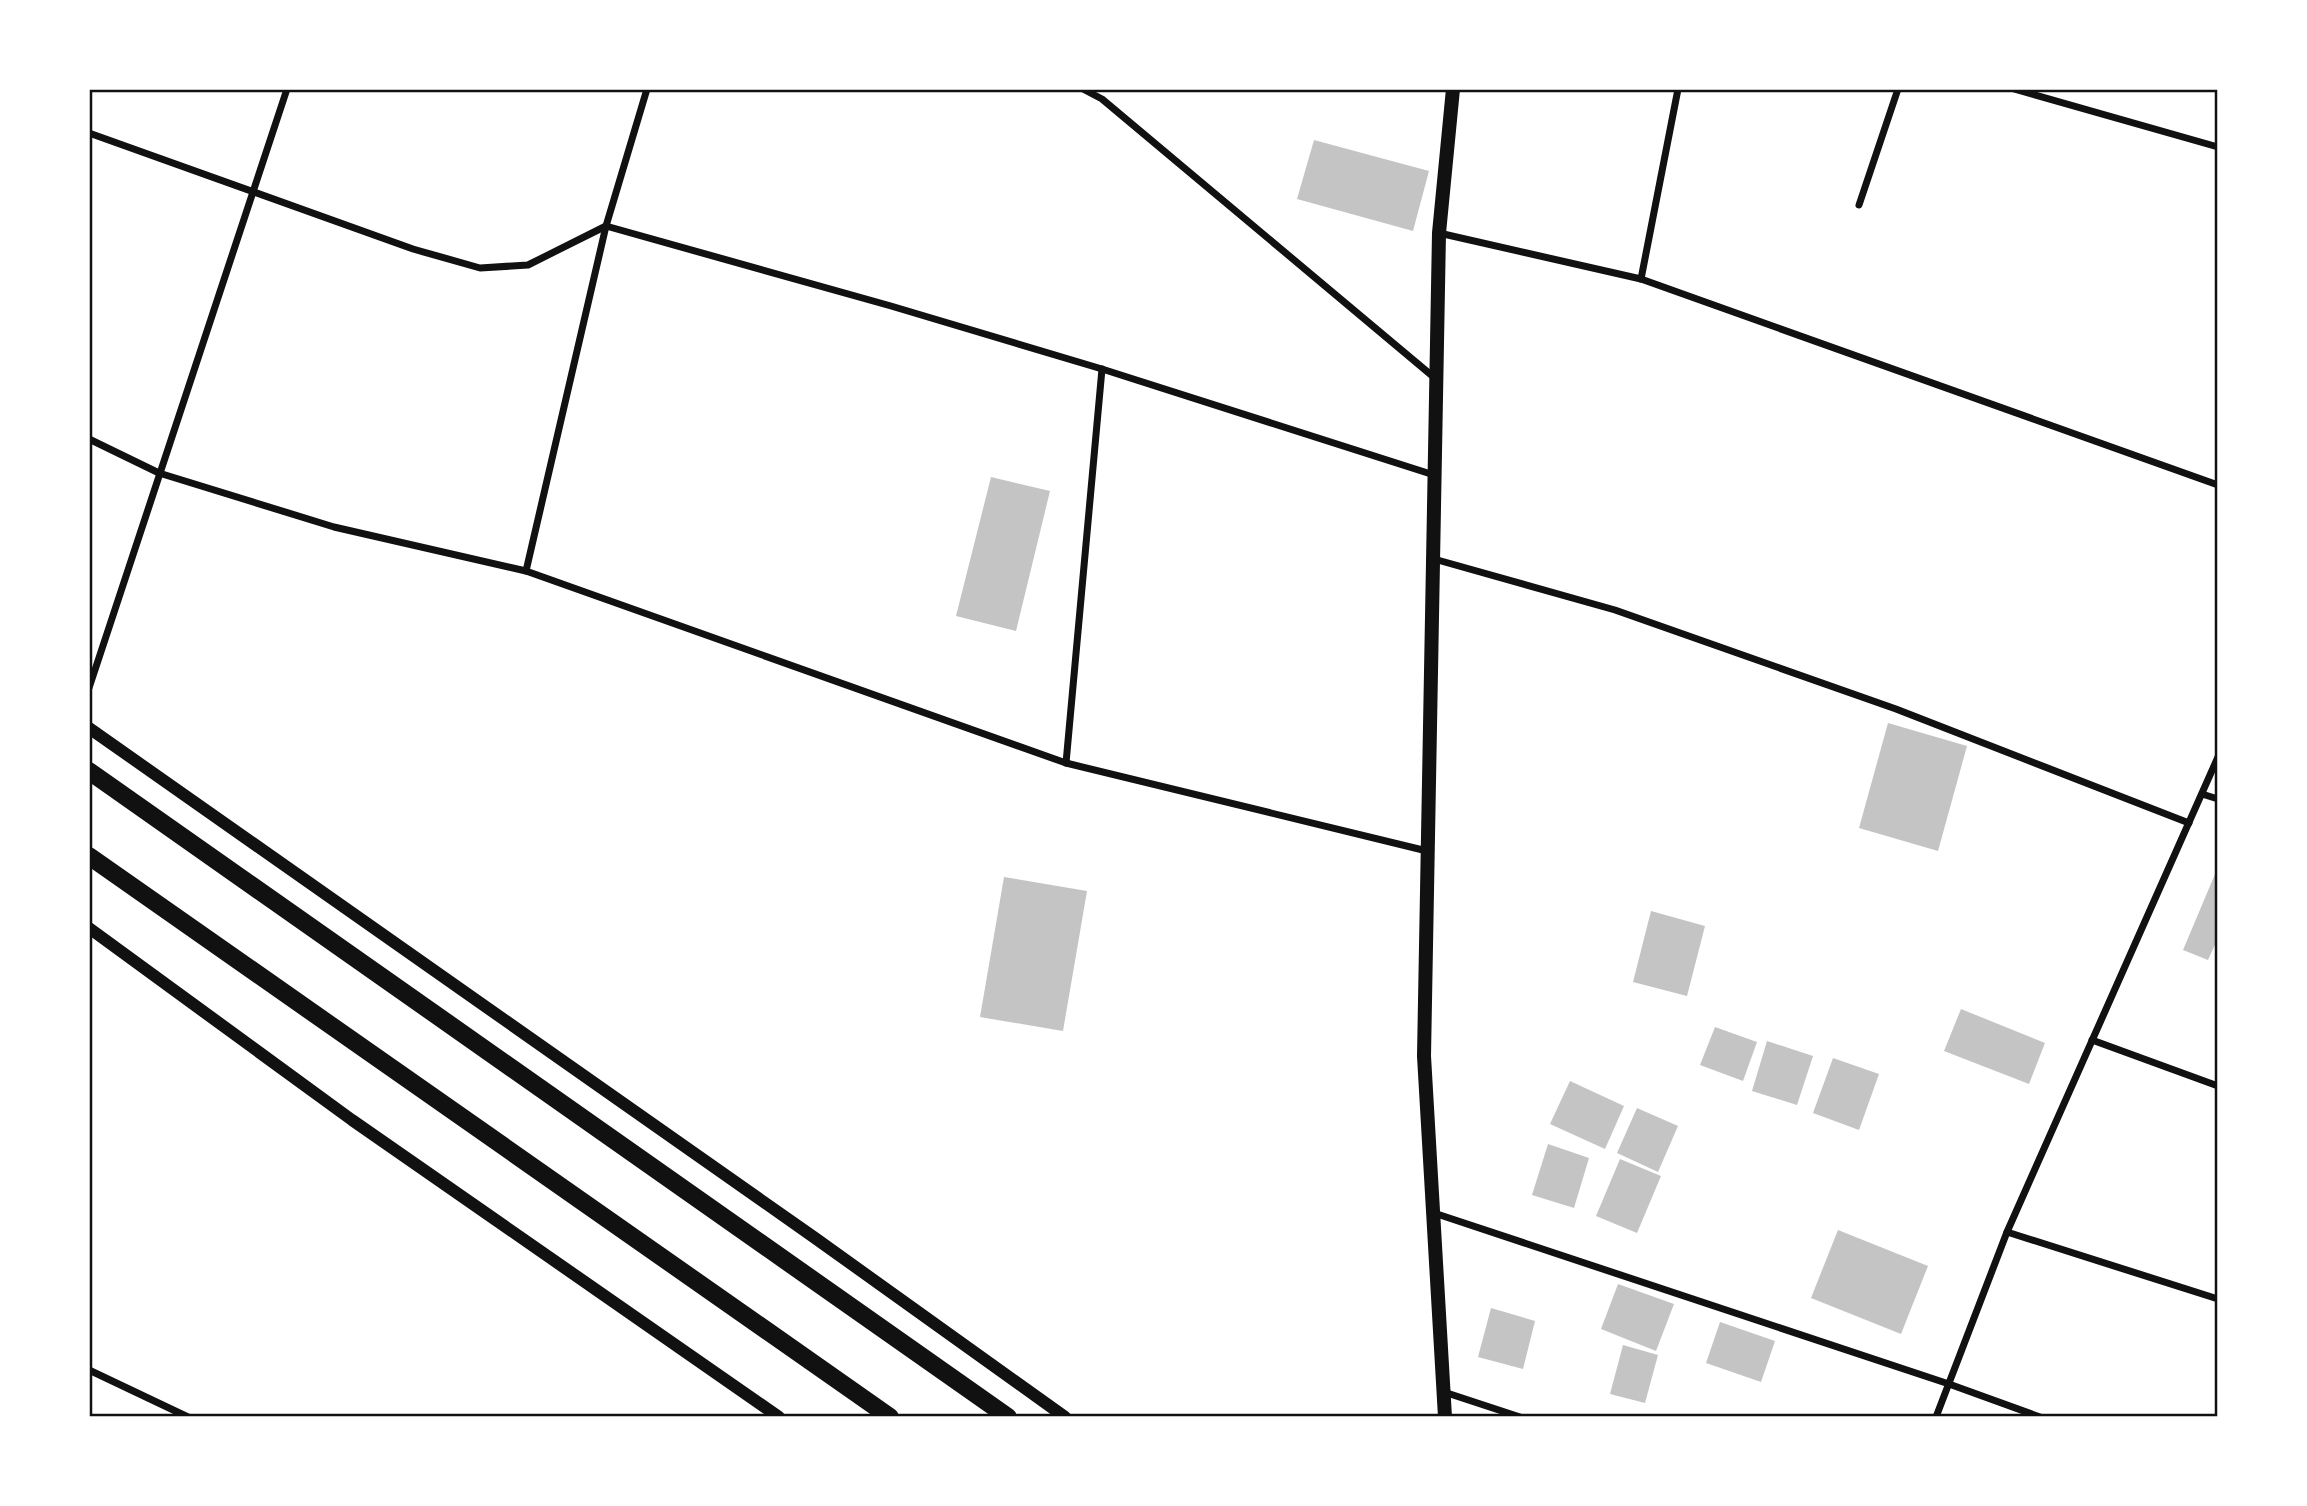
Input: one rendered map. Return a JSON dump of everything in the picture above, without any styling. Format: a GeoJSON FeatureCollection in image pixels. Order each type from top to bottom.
{"type":"FeatureCollection","features":[{"type":"Feature","properties":{"kind":"main road"},"geometry":{"type":"LineString","coordinates":[[1445,1417],[1424,1056],[1439,233],[1453,89]]}},
{"type":"Feature","properties":{"kind":"main road"},"geometry":{"type":"LineString","coordinates":[[89,771],[1008,1417]]}},
{"type":"Feature","properties":{"kind":"main road"},"geometry":{"type":"LineString","coordinates":[[89,856],[890,1417]]}},
{"type":"Feature","properties":{"kind":"street"},"geometry":{"type":"LineString","coordinates":[[89,688],[287,89]]}},
{"type":"Feature","properties":{"kind":"street"},"geometry":{"type":"LineString","coordinates":[[526,571],[606,226],[647,89]]}},
{"type":"Feature","properties":{"kind":"street"},"geometry":{"type":"LineString","coordinates":[[1083,89],[1102,99],[1437,379]]}},
{"type":"Feature","properties":{"kind":"street"},"geometry":{"type":"LineString","coordinates":[[1641,279],[1678,89]]}},
{"type":"Feature","properties":{"kind":"street"},"geometry":{"type":"LineString","coordinates":[[1859,205],[1898,89]]}},
{"type":"Feature","properties":{"kind":"street"},"geometry":{"type":"LineString","coordinates":[[2014,89],[2218,147]]}},
{"type":"Feature","properties":{"kind":"street"},"geometry":{"type":"LineString","coordinates":[[89,133],[412,249],[480,268],[528,265],[606,226],[1102,369],[1435,475]]}},
{"type":"Feature","properties":{"kind":"street"},"geometry":{"type":"LineString","coordinates":[[1439,233],[1641,279],[2218,485]]}},
{"type":"Feature","properties":{"kind":"street"},"geometry":{"type":"LineString","coordinates":[[1066,763],[1102,369]]}},
{"type":"Feature","properties":{"kind":"street"},"geometry":{"type":"LineString","coordinates":[[89,439],[159,473],[334,527],[526,571],[1066,763],[1428,851]]}},
{"type":"Feature","properties":{"kind":"street"},"geometry":{"type":"LineString","coordinates":[[1433,559],[1615,610],[1896,709],[2189,822]]}},
{"type":"Feature","properties":{"kind":"street"},"geometry":{"type":"LineString","coordinates":[[89,728],[1065,1417]]}},
{"type":"Feature","properties":{"kind":"street"},"geometry":{"type":"LineString","coordinates":[[1936,1417],[2007,1232],[2218,757]]}},
{"type":"Feature","properties":{"kind":"street"},"geometry":{"type":"LineString","coordinates":[[2202,794],[2218,799]]}},
{"type":"Feature","properties":{"kind":"street"},"geometry":{"type":"LineString","coordinates":[[89,928],[352,1120],[779,1417]]}},
{"type":"Feature","properties":{"kind":"street"},"geometry":{"type":"LineString","coordinates":[[2092,1040],[2218,1086]]}},
{"type":"Feature","properties":{"kind":"street"},"geometry":{"type":"LineString","coordinates":[[1433,1212],[1949,1384],[2040,1417]]}},
{"type":"Feature","properties":{"kind":"street"},"geometry":{"type":"LineString","coordinates":[[2007,1232],[2218,1299]]}},
{"type":"Feature","properties":{"kind":"street"},"geometry":{"type":"LineString","coordinates":[[89,1370],[188,1417]]}},
{"type":"Feature","properties":{"kind":"street"},"geometry":{"type":"LineString","coordinates":[[1444,1392],[1520,1417]]}},
{"type":"Feature","properties":{"kind":"building"},"geometry":{"type":"Polygon","coordinates":[[[1314,140],[1429,171],[1413,231],[1297,199],[1314,140]]]}},
{"type":"Feature","properties":{"kind":"building"},"geometry":{"type":"Polygon","coordinates":[[[991,477],[1050,491],[1016,631],[956,616],[991,477]]]}},
{"type":"Feature","properties":{"kind":"building"},"geometry":{"type":"Polygon","coordinates":[[[1888,723],[1967,746],[1938,851],[1859,828],[1888,723]]]}},
{"type":"Feature","properties":{"kind":"building"},"geometry":{"type":"Polygon","coordinates":[[[2218,867],[2218,938],[2208,960],[2183,950],[2218,867]]]}},
{"type":"Feature","properties":{"kind":"building"},"geometry":{"type":"Polygon","coordinates":[[[1004,877],[1087,891],[1063,1031],[980,1017],[1004,877]]]}},
{"type":"Feature","properties":{"kind":"building"},"geometry":{"type":"Polygon","coordinates":[[[1651,911],[1705,926],[1687,996],[1633,982],[1651,911]]]}},
{"type":"Feature","properties":{"kind":"building"},"geometry":{"type":"Polygon","coordinates":[[[1961,1009],[2045,1043],[2029,1084],[1944,1051],[1961,1009]]]}},
{"type":"Feature","properties":{"kind":"building"},"geometry":{"type":"Polygon","coordinates":[[[1715,1027],[1757,1042],[1743,1081],[1700,1065],[1715,1027]]]}},
{"type":"Feature","properties":{"kind":"building"},"geometry":{"type":"Polygon","coordinates":[[[1767,1041],[1813,1056],[1797,1105],[1752,1091],[1767,1041]]]}},
{"type":"Feature","properties":{"kind":"building"},"geometry":{"type":"Polygon","coordinates":[[[1833,1058],[1879,1074],[1859,1130],[1813,1113],[1833,1058]]]}},
{"type":"Feature","properties":{"kind":"building"},"geometry":{"type":"Polygon","coordinates":[[[1570,1081],[1624,1106],[1605,1149],[1550,1124],[1570,1081]]]}},
{"type":"Feature","properties":{"kind":"building"},"geometry":{"type":"Polygon","coordinates":[[[1637,1108],[1678,1126],[1658,1172],[1617,1153],[1637,1108]]]}},
{"type":"Feature","properties":{"kind":"building"},"geometry":{"type":"Polygon","coordinates":[[[1548,1144],[1589,1158],[1574,1208],[1532,1195],[1548,1144]]]}},
{"type":"Feature","properties":{"kind":"building"},"geometry":{"type":"Polygon","coordinates":[[[1620,1159],[1661,1176],[1637,1233],[1596,1216],[1620,1159]]]}},
{"type":"Feature","properties":{"kind":"building"},"geometry":{"type":"Polygon","coordinates":[[[1838,1230],[1928,1266],[1901,1334],[1811,1298],[1838,1230]]]}},
{"type":"Feature","properties":{"kind":"building"},"geometry":{"type":"Polygon","coordinates":[[[1618,1284],[1674,1304],[1656,1351],[1601,1329],[1618,1284]]]}},
{"type":"Feature","properties":{"kind":"building"},"geometry":{"type":"Polygon","coordinates":[[[1491,1308],[1535,1321],[1523,1369],[1478,1357],[1491,1308]]]}},
{"type":"Feature","properties":{"kind":"building"},"geometry":{"type":"Polygon","coordinates":[[[1720,1322],[1775,1341],[1761,1382],[1706,1363],[1720,1322]]]}},
{"type":"Feature","properties":{"kind":"building"},"geometry":{"type":"Polygon","coordinates":[[[1623,1345],[1658,1355],[1645,1403],[1610,1394],[1623,1345]]]}}]}
